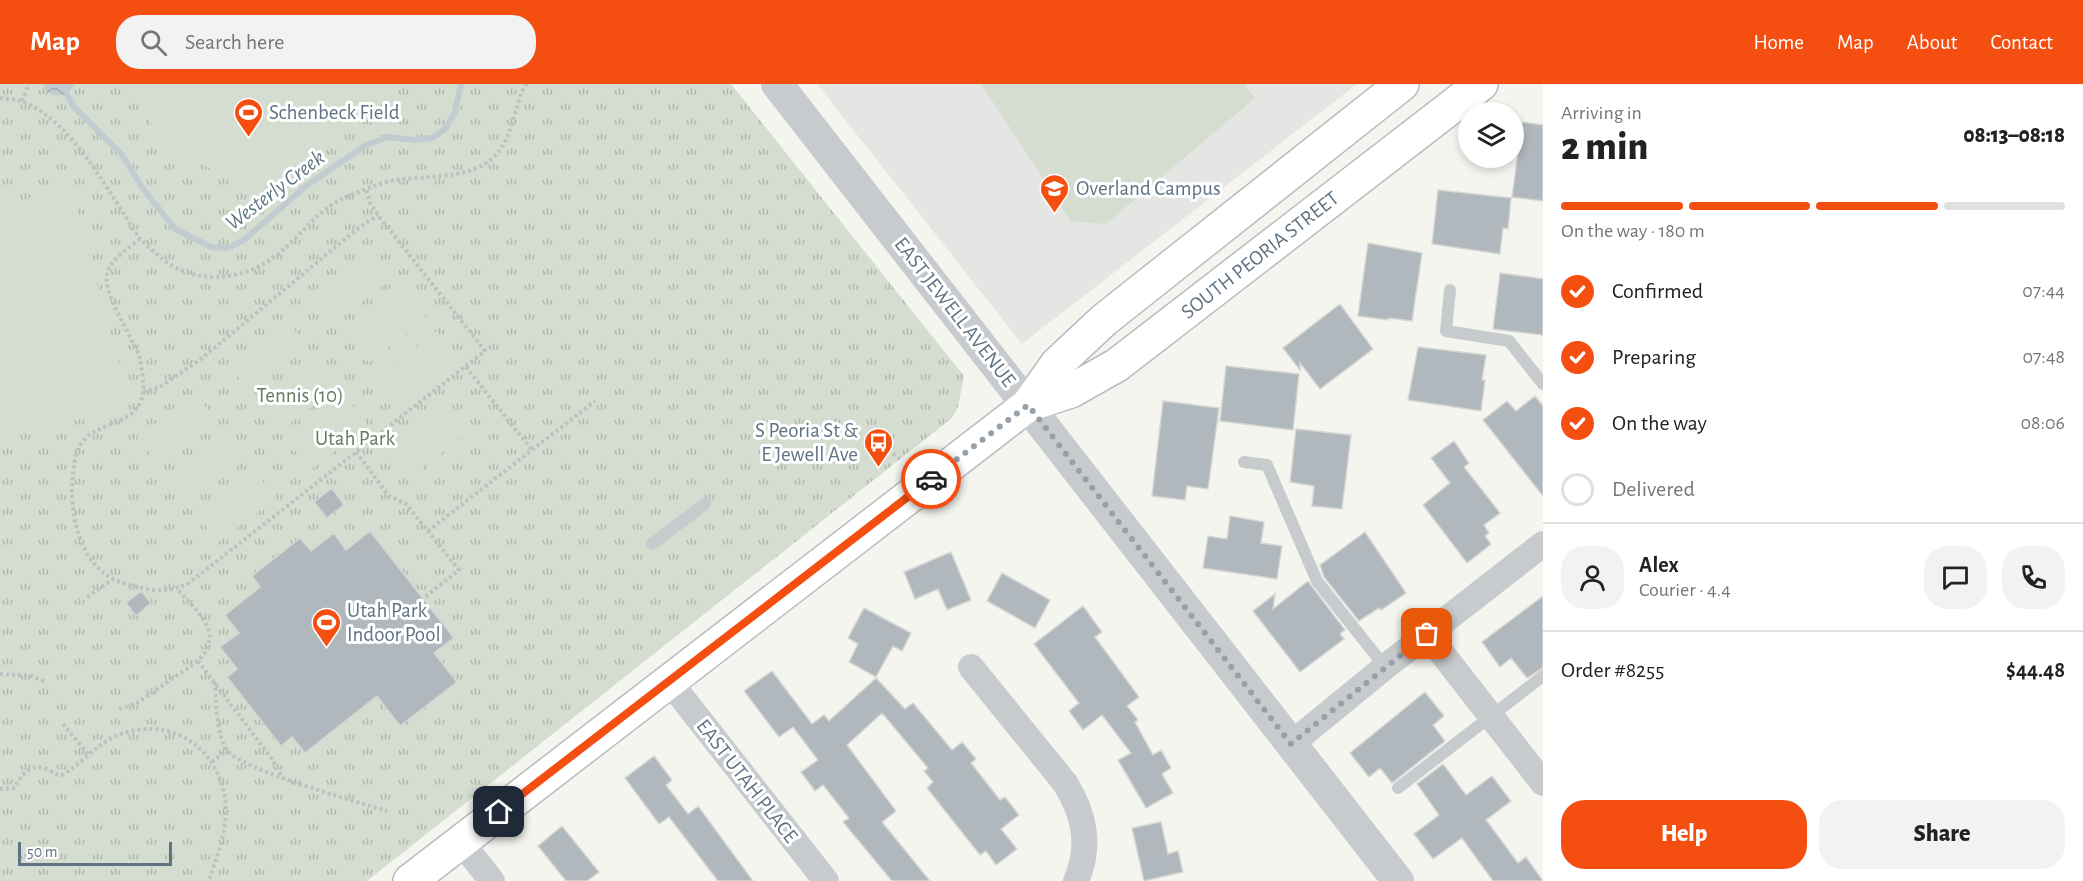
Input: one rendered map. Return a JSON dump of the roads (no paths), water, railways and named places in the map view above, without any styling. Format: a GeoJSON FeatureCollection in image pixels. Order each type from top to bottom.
{"type":"FeatureCollection","features":[{"type":"Feature","properties":{"kind":"main road","name":"SOUTH PEORIA STREET"},"geometry":{"type":"LineString","coordinates":[[410,881],[1028,405],[1053,368],[1098,325],[1401,84]]}},
{"type":"Feature","properties":{"kind":"main road","name":"SOUTH PEORIA STREET"},"geometry":{"type":"LineString","coordinates":[[1028,405],[1071,391],[1117,365],[1481,84]]}},
{"type":"Feature","properties":{"kind":"street","name":"EAST JEWELL AVENUE"},"geometry":{"type":"LineString","coordinates":[[777,84],[1398,881]]}},
{"type":"Feature","properties":{"kind":"street"},"geometry":{"type":"LineString","coordinates":[[1291,744],[1385,667],[1543,544]]}},
{"type":"Feature","properties":{"kind":"street"},"geometry":{"type":"LineString","coordinates":[[1427,634],[1543,783]]}},
{"type":"Feature","properties":{"kind":"street"},"geometry":{"type":"LineString","coordinates":[[971,667],[1065,783],[1076,800],[1084,823],[1085,843],[1082,867],[1076,881]]}},
{"type":"Feature","properties":{"kind":"street","name":"EAST UTAH PLACE"},"geometry":{"type":"LineString","coordinates":[[669,681],[826,881]]}},
{"type":"Feature","properties":{"kind":"street"},"geometry":{"type":"LineString","coordinates":[[461,842],[492,881]]}},
{"type":"Feature","properties":{"kind":"lane"},"geometry":{"type":"LineString","coordinates":[[1450,290],[1446,331],[1509,341],[1543,384]]}},
{"type":"Feature","properties":{"kind":"lane"},"geometry":{"type":"LineString","coordinates":[[1244,462],[1267,465],[1317,580],[1385,667]]}},
{"type":"Feature","properties":{"kind":"lane"},"geometry":{"type":"LineString","coordinates":[[652,544],[705,504]]}},
{"type":"Feature","properties":{"kind":"lane"},"geometry":{"type":"LineString","coordinates":[[1398,788],[1543,676]]}},
{"type":"Feature","properties":{"kind":"water"},"geometry":{"type":"Polygon","coordinates":[[[43,84],[75,84],[67,95],[59,96],[49,93],[43,84]]]}},
{"type":"Feature","properties":{"kind":"waterway","name":"Westerly Creek"},"geometry":{"type":"LineString","coordinates":[[67,95],[74,107],[122,155],[144,190],[175,229],[211,247],[227,248],[244,240],[306,186],[366,145],[388,137],[414,140],[432,138],[445,129],[455,112],[461,84]]}},
{"type":"Feature","properties":{"kind":"place","name":"Schenbeck Field"},"geometry":{"type":"Point","coordinates":[248,138]}},
{"type":"Feature","properties":{"kind":"place","name":"Overland Campus"},"geometry":{"type":"Point","coordinates":[1055,214]}},
{"type":"Feature","properties":{"kind":"place","name":"S Peoria St & E Jewell Ave"},"geometry":{"type":"Point","coordinates":[879,468]}},
{"type":"Feature","properties":{"kind":"place","name":"Utah Park Indoor Pool"},"geometry":{"type":"Point","coordinates":[326,648]}},
{"type":"Feature","properties":{"kind":"park label","name":"Tennis (10)"},"geometry":{"type":"Point","coordinates":[300,395]}},
{"type":"Feature","properties":{"kind":"park label","name":"Utah Park"},"geometry":{"type":"Point","coordinates":[355,438]}}]}
